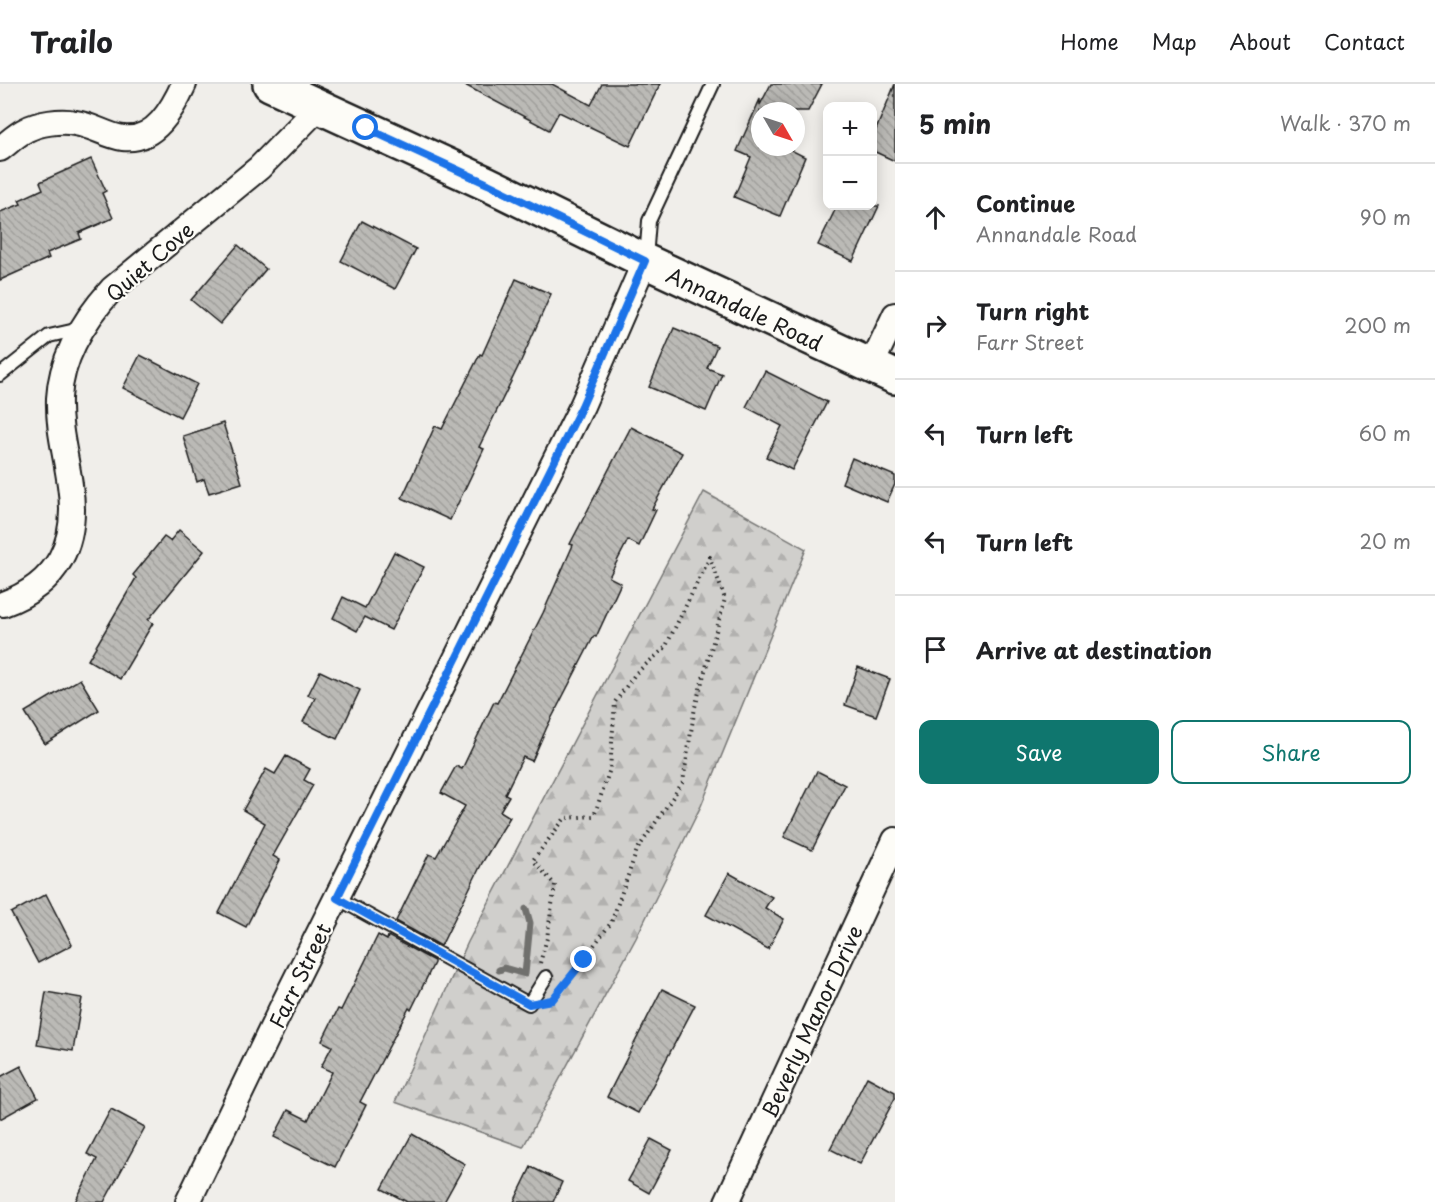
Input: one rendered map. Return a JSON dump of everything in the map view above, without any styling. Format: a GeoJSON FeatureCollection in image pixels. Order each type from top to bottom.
{"type":"FeatureCollection","features":[{"type":"Feature","properties":{"kind":"main road","name":"Annandale Road"},"geometry":{"type":"LineString","coordinates":[[270,84],[311,95],[645,261],[883,371]]}},
{"type":"Feature","properties":{"kind":"street"},"geometry":{"type":"LineString","coordinates":[[0,149],[27,129],[51,123],[75,123],[124,138],[143,136],[159,125],[174,106],[184,84]]}},
{"type":"Feature","properties":{"kind":"street","name":"Quiet Cove"},"geometry":{"type":"LineString","coordinates":[[3,604],[25,596],[44,582],[60,562],[68,543],[71,526],[71,487],[59,429],[59,396],[65,366],[81,329],[112,289],[259,168],[311,95]]}},
{"type":"Feature","properties":{"kind":"street","name":"Farr Street"},"geometry":{"type":"LineString","coordinates":[[188,1202],[582,406],[645,261]]}},
{"type":"Feature","properties":{"kind":"street"},"geometry":{"type":"LineString","coordinates":[[883,371],[895,315]]}},
{"type":"Feature","properties":{"kind":"street","name":"Beverly Manor Drive"},"geometry":{"type":"LineString","coordinates":[[727,1202],[895,840]]}},
{"type":"Feature","properties":{"kind":"lane"},"geometry":{"type":"LineString","coordinates":[[645,261],[649,221],[713,84]]}},
{"type":"Feature","properties":{"kind":"lane"},"geometry":{"type":"LineString","coordinates":[[0,375],[49,336],[81,329]]}},
{"type":"Feature","properties":{"kind":"lane"},"geometry":{"type":"LineString","coordinates":[[337,898],[529,1004],[546,977]]}},
{"type":"Feature","properties":{"kind":"path"},"geometry":{"type":"LineString","coordinates":[[529,1004],[552,1000],[610,923],[637,850],[683,782],[695,707],[725,599],[710,557],[665,648],[636,673],[615,702],[610,770],[594,816],[565,818],[533,860],[555,885],[547,938],[537,970],[546,977]]}},
{"type":"Feature","properties":{"kind":"green space"},"geometry":{"type":"Polygon","coordinates":[[[704,492],[806,549],[701,806],[636,938],[523,1147],[395,1102],[468,942],[704,492]]]}},
{"type":"Feature","properties":{"kind":"building"},"geometry":{"type":"Polygon","coordinates":[[[463,84],[552,84],[591,105],[602,84],[660,84],[630,146],[559,112],[549,130],[463,84]]]}},
{"type":"Feature","properties":{"kind":"building"},"geometry":{"type":"Polygon","coordinates":[[[771,84],[822,84],[808,111],[805,111],[805,102],[762,102],[771,84]]]}},
{"type":"Feature","properties":{"kind":"building"},"geometry":{"type":"Polygon","coordinates":[[[895,84],[895,161],[877,153],[877,127],[895,84]]]}},
{"type":"Feature","properties":{"kind":"building"},"geometry":{"type":"Polygon","coordinates":[[[751,119],[751,156],[805,157],[780,216],[734,197],[751,157],[737,151],[751,119]]]}},
{"type":"Feature","properties":{"kind":"building"},"geometry":{"type":"Polygon","coordinates":[[[91,159],[106,191],[102,193],[113,218],[79,233],[81,239],[47,253],[49,258],[0,280],[0,212],[21,204],[19,200],[43,189],[40,182],[91,159]]]}},
{"type":"Feature","properties":{"kind":"building"},"geometry":{"type":"Polygon","coordinates":[[[879,206],[853,261],[818,245],[835,210],[877,210],[879,206]]]}},
{"type":"Feature","properties":{"kind":"building"},"geometry":{"type":"Polygon","coordinates":[[[362,221],[416,249],[395,289],[341,261],[362,221]]]}},
{"type":"Feature","properties":{"kind":"building"},"geometry":{"type":"Polygon","coordinates":[[[238,245],[266,269],[220,324],[191,300],[238,245]]]}},
{"type":"Feature","properties":{"kind":"building"},"geometry":{"type":"Polygon","coordinates":[[[516,279],[551,294],[479,447],[484,449],[450,520],[402,498],[435,426],[442,429],[480,354],[482,355],[516,279]]]}},
{"type":"Feature","properties":{"kind":"building"},"geometry":{"type":"Polygon","coordinates":[[[674,328],[717,346],[707,368],[722,374],[706,411],[649,387],[674,328]]]}},
{"type":"Feature","properties":{"kind":"building"},"geometry":{"type":"Polygon","coordinates":[[[140,355],[197,384],[180,417],[123,388],[140,355]]]}},
{"type":"Feature","properties":{"kind":"building"},"geometry":{"type":"Polygon","coordinates":[[[765,371],[827,402],[792,470],[766,457],[782,426],[746,407],[765,371]]]}},
{"type":"Feature","properties":{"kind":"building"},"geometry":{"type":"Polygon","coordinates":[[[223,423],[242,483],[209,493],[204,479],[197,482],[183,436],[223,423]]]}},
{"type":"Feature","properties":{"kind":"building"},"geometry":{"type":"Polygon","coordinates":[[[631,427],[682,453],[652,509],[656,510],[639,546],[628,540],[609,577],[621,583],[532,761],[523,757],[505,794],[509,796],[500,811],[510,817],[482,863],[441,946],[396,921],[429,854],[436,857],[465,806],[441,793],[456,766],[462,769],[494,702],[497,703],[543,613],[573,545],[570,544],[631,427]]]}},
{"type":"Feature","properties":{"kind":"building"},"geometry":{"type":"Polygon","coordinates":[[[852,458],[895,476],[895,484],[887,502],[842,483],[852,458]]]}},
{"type":"Feature","properties":{"kind":"building"},"geometry":{"type":"Polygon","coordinates":[[[179,530],[204,551],[148,620],[153,623],[120,679],[88,660],[136,578],[133,575],[164,537],[170,541],[179,530]]]}},
{"type":"Feature","properties":{"kind":"building"},"geometry":{"type":"Polygon","coordinates":[[[394,552],[424,567],[391,630],[365,617],[357,631],[333,618],[343,597],[365,608],[394,552]]]}},
{"type":"Feature","properties":{"kind":"building"},"geometry":{"type":"Polygon","coordinates":[[[858,667],[890,679],[876,716],[845,705],[858,667]]]}},
{"type":"Feature","properties":{"kind":"building"},"geometry":{"type":"Polygon","coordinates":[[[320,671],[360,690],[337,739],[303,722],[315,698],[308,695],[320,671]]]}},
{"type":"Feature","properties":{"kind":"building"},"geometry":{"type":"Polygon","coordinates":[[[80,679],[99,710],[45,744],[25,712],[80,679]]]}},
{"type":"Feature","properties":{"kind":"building"},"geometry":{"type":"Polygon","coordinates":[[[286,756],[310,769],[304,780],[313,785],[273,856],[280,860],[246,927],[219,913],[265,823],[243,810],[266,769],[275,774],[286,756]]]}},
{"type":"Feature","properties":{"kind":"building"},"geometry":{"type":"Polygon","coordinates":[[[817,771],[845,785],[812,850],[784,837],[817,771]]]}},
{"type":"Feature","properties":{"kind":"building"},"geometry":{"type":"Polygon","coordinates":[[[729,873],[772,897],[765,908],[784,919],[768,949],[706,915],[729,873]]]}},
{"type":"Feature","properties":{"kind":"building"},"geometry":{"type":"Polygon","coordinates":[[[46,894],[72,945],[38,963],[11,913],[46,894]]]}},
{"type":"Feature","properties":{"kind":"building"},"geometry":{"type":"Polygon","coordinates":[[[378,935],[387,940],[388,936],[434,963],[360,1102],[366,1105],[335,1167],[274,1137],[288,1110],[308,1120],[332,1072],[321,1067],[332,1046],[322,1041],[338,1009],[341,1010],[378,935]]]}},
{"type":"Feature","properties":{"kind":"building"},"geometry":{"type":"Polygon","coordinates":[[[662,989],[695,1005],[638,1113],[607,1097],[662,989]]]}},
{"type":"Feature","properties":{"kind":"building"},"geometry":{"type":"Polygon","coordinates":[[[46,992],[82,998],[73,1051],[37,1045],[46,992]]]}},
{"type":"Feature","properties":{"kind":"building"},"geometry":{"type":"Polygon","coordinates":[[[21,1066],[38,1098],[0,1119],[0,1077],[21,1066]]]}},
{"type":"Feature","properties":{"kind":"building"},"geometry":{"type":"Polygon","coordinates":[[[867,1077],[895,1092],[895,1098],[860,1164],[830,1149],[867,1077]]]}},
{"type":"Feature","properties":{"kind":"building"},"geometry":{"type":"Polygon","coordinates":[[[111,1109],[145,1127],[104,1202],[75,1202],[97,1159],[87,1154],[111,1109]]]}},
{"type":"Feature","properties":{"kind":"building"},"geometry":{"type":"Polygon","coordinates":[[[412,1134],[465,1164],[444,1202],[407,1202],[382,1189],[412,1134]]]}},
{"type":"Feature","properties":{"kind":"building"},"geometry":{"type":"Polygon","coordinates":[[[651,1139],[672,1150],[649,1193],[628,1181],[651,1139]]]}},
{"type":"Feature","properties":{"kind":"building"},"geometry":{"type":"Polygon","coordinates":[[[531,1167],[562,1182],[553,1202],[514,1202],[531,1167]]]}},
{"type":"Feature","properties":{"kind":"waterway"},"geometry":{"type":"LineString","coordinates":[[499,970],[504,968],[525,974],[530,923],[526,909]]}},
{"type":"Feature","properties":{"kind":"route"},"geometry":{"type":"LineString","coordinates":[[366,128],[488,184],[645,261],[582,406],[337,898],[529,1004],[552,1000],[584,960]]}}]}
